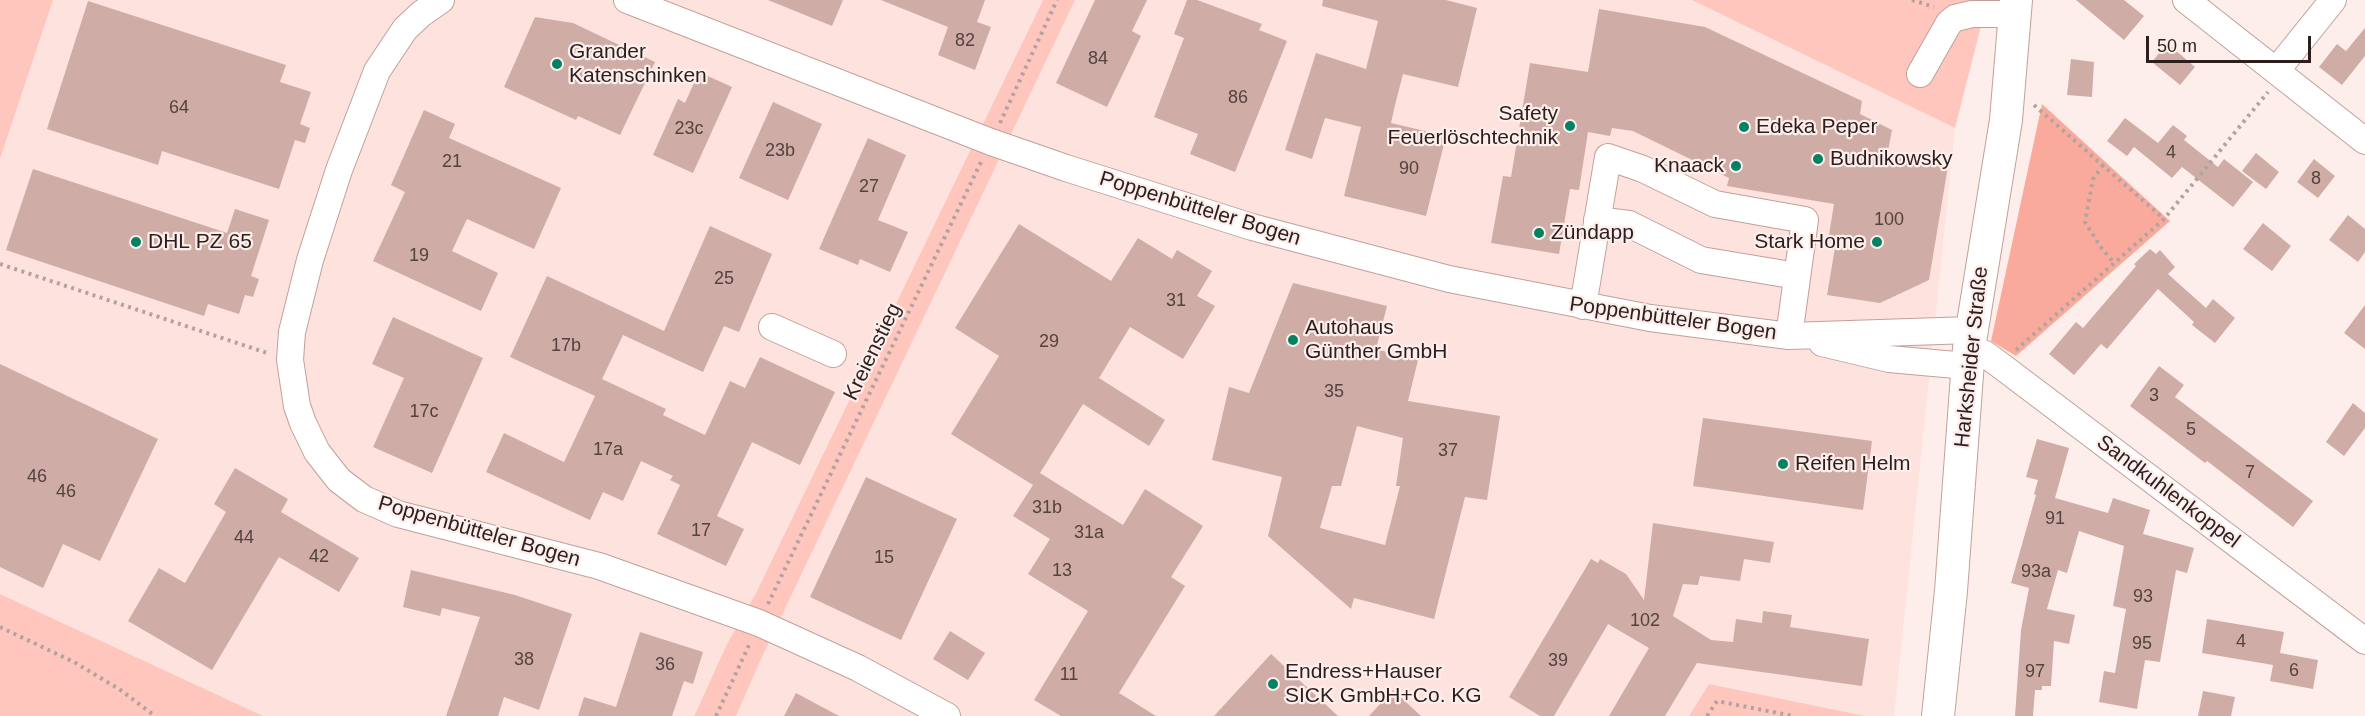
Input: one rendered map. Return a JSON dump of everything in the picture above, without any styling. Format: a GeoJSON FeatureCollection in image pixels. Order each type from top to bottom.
{"type":"FeatureCollection","features":[{"type":"Feature","properties":{"kind":"main road","name":"Harksheider Straße"},"geometry":{"type":"LineString","coordinates":[[1938,716],[1948,624],[1969,348],[2006,120],[2016,7]]}},
{"type":"Feature","properties":{"kind":"street","name":"Poppenbütteler Bogen"},"geometry":{"type":"LineString","coordinates":[[441,0],[421,14],[395,42],[377,71],[364,102],[310,260],[291,332],[290,360],[297,406],[317,452],[339,480],[364,499],[408,517],[599,566],[759,623],[858,668],[947,716]]}},
{"type":"Feature","properties":{"kind":"street","name":"Poppenbütteler Bogen"},"geometry":{"type":"LineString","coordinates":[[627,0],[991,141],[1252,228],[1449,279],[1661,320],[1792,336],[1888,359],[1969,348]]}},
{"type":"Feature","properties":{"kind":"street"},"geometry":{"type":"LineString","coordinates":[[2186,0],[2365,141]]}},
{"type":"Feature","properties":{"kind":"street"},"geometry":{"type":"LineString","coordinates":[[2276,71],[2333,0]]}},
{"type":"Feature","properties":{"kind":"street"},"geometry":{"type":"LineString","coordinates":[[1920,74],[1949,23],[1955,18],[2016,7]]}},
{"type":"Feature","properties":{"kind":"street"},"geometry":{"type":"LineString","coordinates":[[1583,306],[1608,157],[1643,169],[1715,204],[1805,220],[1792,336]]}},
{"type":"Feature","properties":{"kind":"street"},"geometry":{"type":"LineString","coordinates":[[1597,220],[1629,224],[1701,260],[1797,276]]}},
{"type":"Feature","properties":{"kind":"street"},"geometry":{"type":"LineString","coordinates":[[772,327],[833,354]]}},
{"type":"Feature","properties":{"kind":"street","name":"Poppenbütteler Bogen"},"geometry":{"type":"LineString","coordinates":[[1792,336],[1891,331],[1969,348]]}},
{"type":"Feature","properties":{"kind":"street","name":"Sandkuhlenkoppel"},"geometry":{"type":"LineString","coordinates":[[1969,348],[1985,354],[2000,364],[2365,641]]}},
{"type":"Feature","properties":{"kind":"path","name":"Kreienstieg"},"geometry":{"type":"LineString","coordinates":[[716,716],[1057,0]]}},
{"type":"Feature","properties":{"kind":"path"},"geometry":{"type":"LineString","coordinates":[[2000,364],[2164,219],[2272,87],[2276,71]]}},
{"type":"Feature","properties":{"kind":"path"},"geometry":{"type":"LineString","coordinates":[[2009,84],[2164,219]]}},
{"type":"Feature","properties":{"kind":"path"},"geometry":{"type":"LineString","coordinates":[[2103,165],[2093,179],[2085,222],[2114,263]]}},
{"type":"Feature","properties":{"kind":"path"},"geometry":{"type":"LineString","coordinates":[[0,264],[290,360]]}},
{"type":"Feature","properties":{"kind":"path"},"geometry":{"type":"LineString","coordinates":[[0,627],[74,662],[119,688],[155,716]]}},
{"type":"Feature","properties":{"kind":"path"},"geometry":{"type":"LineString","coordinates":[[1707,716],[1717,701],[1793,716]]}},
{"type":"Feature","properties":{"kind":"shaded area"},"geometry":{"type":"Polygon","coordinates":[[[0,0],[53,0],[0,159],[0,0]]]}},
{"type":"Feature","properties":{"kind":"shaded area"},"geometry":{"type":"Polygon","coordinates":[[[53,0],[1043,0],[756,593],[727,644],[693,716],[263,716],[0,594],[0,159],[53,0]]]}},
{"type":"Feature","properties":{"kind":"shaded area"},"geometry":{"type":"Polygon","coordinates":[[[1043,0],[1075,0],[736,716],[694,716],[727,644],[756,593],[1043,0]]]}},
{"type":"Feature","properties":{"kind":"shaded area"},"geometry":{"type":"Polygon","coordinates":[[[1075,0],[1692,0],[1955,128],[1894,716],[1865,716],[1709,684],[1689,716],[736,716],[1075,0]]]}},
{"type":"Feature","properties":{"kind":"shaded area"},"geometry":{"type":"Polygon","coordinates":[[[1692,0],[1983,0],[1981,26],[1955,128],[1692,0]]]}},
{"type":"Feature","properties":{"kind":"shaded area"},"geometry":{"type":"Polygon","coordinates":[[[2042,104],[2170,221],[2016,356],[1991,341],[2042,104]]]}},
{"type":"Feature","properties":{"kind":"shaded area"},"geometry":{"type":"Polygon","coordinates":[[[0,594],[263,716],[0,716],[0,594]]]}},
{"type":"Feature","properties":{"kind":"shaded area"},"geometry":{"type":"Polygon","coordinates":[[[1709,684],[1865,716],[1689,716],[1709,684]]]}},
{"type":"Feature","properties":{"kind":"building"},"geometry":{"type":"Polygon","coordinates":[[[768,0],[843,0],[832,26],[768,0]]]}},
{"type":"Feature","properties":{"kind":"building"},"geometry":{"type":"Polygon","coordinates":[[[881,0],[985,0],[977,22],[991,27],[975,70],[938,55],[948,27],[881,0]]]}},
{"type":"Feature","properties":{"kind":"building"},"geometry":{"type":"Polygon","coordinates":[[[1095,0],[1147,0],[1132,31],[1141,36],[1107,107],[1056,83],[1095,0]]]}},
{"type":"Feature","properties":{"kind":"building"},"geometry":{"type":"Polygon","coordinates":[[[1187,0],[1197,0],[1262,24],[1259,30],[1287,41],[1235,172],[1190,154],[1198,134],[1154,117],[1184,38],[1174,34],[1187,0]]]}},
{"type":"Feature","properties":{"kind":"building"},"geometry":{"type":"Polygon","coordinates":[[[1323,0],[1446,0],[1477,8],[1458,87],[1403,74],[1395,105],[1391,123],[1446,136],[1426,216],[1344,196],[1361,127],[1325,118],[1312,159],[1285,150],[1316,53],[1366,69],[1378,21],[1322,6],[1323,0]]]}},
{"type":"Feature","properties":{"kind":"building"},"geometry":{"type":"Polygon","coordinates":[[[2076,0],[2124,0],[2144,16],[2124,40],[2076,0]]]}},
{"type":"Feature","properties":{"kind":"building"},"geometry":{"type":"Polygon","coordinates":[[[88,1],[286,65],[280,82],[311,92],[300,124],[310,128],[305,143],[295,140],[279,189],[162,151],[158,165],[47,129],[88,1]]]}},
{"type":"Feature","properties":{"kind":"building"},"geometry":{"type":"Polygon","coordinates":[[[1599,9],[1705,27],[1862,101],[1860,114],[1892,130],[1887,156],[1948,166],[1929,280],[1880,303],[1827,295],[1836,242],[1828,241],[1834,204],[1727,186],[1729,178],[1633,131],[1612,128],[1610,136],[1588,132],[1579,190],[1570,189],[1559,254],[1491,243],[1503,176],[1511,177],[1530,63],[1588,72],[1599,9]]]}},
{"type":"Feature","properties":{"kind":"building","name":"Grander Katenschinken"},"geometry":{"type":"Polygon","coordinates":[[[535,17],[573,23],[655,62],[620,135],[578,116],[576,120],[504,87],[535,17]]]}},
{"type":"Feature","properties":{"kind":"building"},"geometry":{"type":"Polygon","coordinates":[[[2365,28],[2365,56],[2342,85],[2319,67],[2337,44],[2346,51],[2365,28]]]}},
{"type":"Feature","properties":{"kind":"building"},"geometry":{"type":"Polygon","coordinates":[[[2167,43],[2195,67],[2180,85],[2152,62],[2167,43]]]}},
{"type":"Feature","properties":{"kind":"building"},"geometry":{"type":"Polygon","coordinates":[[[2071,59],[2094,62],[2092,97],[2067,95],[2071,59]]]}},
{"type":"Feature","properties":{"kind":"building"},"geometry":{"type":"Polygon","coordinates":[[[699,72],[732,87],[693,173],[653,155],[678,99],[685,103],[699,72]]]}},
{"type":"Feature","properties":{"kind":"building"},"geometry":{"type":"Polygon","coordinates":[[[773,102],[822,124],[788,200],[739,178],[773,102]]]}},
{"type":"Feature","properties":{"kind":"building"},"geometry":{"type":"Polygon","coordinates":[[[424,110],[455,124],[449,138],[561,188],[534,249],[467,219],[452,251],[498,273],[481,311],[373,261],[405,192],[391,185],[424,110]]]}},
{"type":"Feature","properties":{"kind":"building"},"geometry":{"type":"Polygon","coordinates":[[[2125,118],[2158,143],[2173,125],[2187,136],[2184,140],[2218,167],[2224,159],[2253,182],[2233,207],[2182,167],[2172,178],[2134,147],[2127,156],[2107,141],[2125,118]]]}},
{"type":"Feature","properties":{"kind":"building"},"geometry":{"type":"Polygon","coordinates":[[[868,138],[906,155],[878,220],[908,232],[890,272],[860,259],[858,265],[819,249],[868,138]]]}},
{"type":"Feature","properties":{"kind":"building"},"geometry":{"type":"Polygon","coordinates":[[[2256,153],[2279,172],[2266,189],[2242,171],[2256,153]]]}},
{"type":"Feature","properties":{"kind":"building"},"geometry":{"type":"Polygon","coordinates":[[[2314,159],[2335,176],[2318,198],[2297,182],[2314,159]]]}},
{"type":"Feature","properties":{"kind":"building","name":"DHL PZ 65"},"geometry":{"type":"Polygon","coordinates":[[[33,169],[227,233],[235,209],[269,220],[251,276],[259,279],[253,297],[245,295],[239,314],[208,304],[204,316],[6,250],[33,169]]]}},
{"type":"Feature","properties":{"kind":"building"},"geometry":{"type":"Polygon","coordinates":[[[2348,215],[2365,229],[2365,252],[2358,262],[2329,240],[2348,215]]]}},
{"type":"Feature","properties":{"kind":"building"},"geometry":{"type":"Polygon","coordinates":[[[2263,223],[2291,246],[2272,271],[2243,249],[2263,223]]]}},
{"type":"Feature","properties":{"kind":"building"},"geometry":{"type":"Polygon","coordinates":[[[1019,224],[1111,281],[1138,238],[1172,259],[1177,250],[1212,271],[1197,296],[1215,306],[1183,359],[1130,327],[1099,378],[1165,420],[1149,446],[1083,404],[1040,473],[1123,525],[1145,489],[1203,526],[1171,577],[1185,586],[1119,693],[1156,716],[1061,716],[1034,700],[1088,611],[1028,574],[1050,539],[1013,516],[1033,485],[951,434],[999,356],[955,328],[1019,224]]]}},
{"type":"Feature","properties":{"kind":"building"},"geometry":{"type":"Polygon","coordinates":[[[710,226],[772,254],[739,332],[724,326],[703,372],[623,335],[602,379],[666,409],[663,415],[705,435],[730,381],[745,388],[760,357],[835,392],[800,465],[752,442],[717,516],[744,529],[726,566],[657,534],[680,485],[670,480],[673,476],[641,461],[623,501],[603,492],[590,520],[486,472],[504,433],[564,462],[595,396],[510,357],[547,276],[664,331],[710,226]]]}},
{"type":"Feature","properties":{"kind":"building"},"geometry":{"type":"Polygon","coordinates":[[[2150,249],[2156,254],[2160,250],[2175,267],[2168,274],[2206,308],[2213,299],[2235,318],[2215,343],[2192,325],[2194,322],[2158,289],[2107,349],[2101,344],[2074,375],[2049,354],[2076,322],[2083,328],[2136,266],[2134,264],[2150,249]]]}},
{"type":"Feature","properties":{"kind":"building"},"geometry":{"type":"Polygon","coordinates":[[[1293,283],[1387,306],[1376,349],[1418,360],[1408,401],[1500,416],[1487,500],[1465,497],[1434,619],[1354,598],[1351,609],[1268,536],[1282,477],[1212,460],[1229,387],[1249,393],[1293,283]],[[1357,426],[1341,486],[1332,486],[1320,528],[1385,545],[1400,486],[1396,486],[1403,438],[1357,426]]]}},
{"type":"Feature","properties":{"kind":"building"},"geometry":{"type":"Polygon","coordinates":[[[2365,305],[2365,349],[2344,333],[2365,305]]]}},
{"type":"Feature","properties":{"kind":"building"},"geometry":{"type":"Polygon","coordinates":[[[393,317],[483,358],[432,473],[373,447],[404,378],[372,364],[393,317]]]}},
{"type":"Feature","properties":{"kind":"building"},"geometry":{"type":"Polygon","coordinates":[[[0,364],[158,439],[100,561],[63,544],[43,588],[0,567],[0,364]]]}},
{"type":"Feature","properties":{"kind":"building"},"geometry":{"type":"Polygon","coordinates":[[[2159,366],[2184,385],[2175,397],[2313,501],[2293,527],[2130,406],[2159,366]]]}},
{"type":"Feature","properties":{"kind":"building"},"geometry":{"type":"Polygon","coordinates":[[[2353,403],[2365,413],[2365,428],[2344,456],[2326,442],[2353,403]]]}},
{"type":"Feature","properties":{"kind":"building","name":"Reifen Helm"},"geometry":{"type":"Polygon","coordinates":[[[1703,418],[1872,441],[1863,510],[1693,486],[1703,418]]]}},
{"type":"Feature","properties":{"kind":"building"},"geometry":{"type":"Polygon","coordinates":[[[2037,439],[2069,448],[2055,498],[2108,513],[2113,498],[2150,510],[2143,534],[2194,548],[2187,573],[2176,570],[2160,662],[2145,660],[2137,709],[2099,702],[2104,671],[2115,673],[2126,609],[2113,606],[2124,546],[2079,531],[2067,573],[2058,570],[2047,609],[2075,615],[2069,644],[2054,641],[2051,686],[2042,686],[2042,690],[2035,690],[2033,716],[2015,716],[2021,630],[2029,588],[2011,583],[2036,495],[2034,494],[2038,480],[2026,477],[2037,439]]]}},
{"type":"Feature","properties":{"kind":"building"},"geometry":{"type":"Polygon","coordinates":[[[235,468],[288,499],[281,512],[359,558],[339,592],[279,557],[212,670],[128,621],[159,568],[185,583],[226,512],[214,504],[235,468]]]}},
{"type":"Feature","properties":{"kind":"building"},"geometry":{"type":"Polygon","coordinates":[[[866,477],[957,519],[901,640],[810,597],[866,477]]]}},
{"type":"Feature","properties":{"kind":"building"},"geometry":{"type":"Polygon","coordinates":[[[1653,523],[1774,542],[1770,563],[1744,559],[1740,581],[1700,576],[1698,585],[1683,584],[1673,616],[1711,640],[1733,642],[1736,619],[1762,623],[1763,611],[1792,615],[1790,627],[1869,639],[1862,686],[1697,663],[1665,716],[1609,716],[1649,648],[1608,624],[1554,716],[1540,716],[1509,697],[1591,559],[1598,563],[1600,559],[1626,574],[1644,600],[1653,523]]]}},
{"type":"Feature","properties":{"kind":"building"},"geometry":{"type":"Polygon","coordinates":[[[411,570],[515,595],[572,614],[539,710],[504,697],[498,716],[446,716],[480,617],[442,608],[440,616],[403,607],[411,570]]]}},
{"type":"Feature","properties":{"kind":"building"},"geometry":{"type":"Polygon","coordinates":[[[2207,619],[2284,632],[2280,653],[2318,660],[2313,689],[2270,681],[2273,665],[2202,653],[2207,619]]]}},
{"type":"Feature","properties":{"kind":"building"},"geometry":{"type":"Polygon","coordinates":[[[950,631],[985,653],[968,680],[933,659],[950,631]]]}},
{"type":"Feature","properties":{"kind":"building"},"geometry":{"type":"Polygon","coordinates":[[[640,632],[703,652],[693,684],[684,681],[672,716],[578,716],[584,697],[616,707],[640,632]]]}},
{"type":"Feature","properties":{"kind":"building","name":"Endress+Hauser SICK GmbH+Co. KG"},"geometry":{"type":"Polygon","coordinates":[[[1271,654],[1338,716],[1214,716],[1271,654]]]}},
{"type":"Feature","properties":{"kind":"building"},"geometry":{"type":"Polygon","coordinates":[[[1393,690],[1421,716],[1369,716],[1393,690]]]}},
{"type":"Feature","properties":{"kind":"building"},"geometry":{"type":"Polygon","coordinates":[[[2203,691],[2235,697],[2231,716],[2198,716],[2203,691]]]}},
{"type":"Feature","properties":{"kind":"building"},"geometry":{"type":"Polygon","coordinates":[[[796,693],[839,716],[784,716],[796,693]]]}},
{"type":"Feature","properties":{"kind":"place","name":"Grander Katenschinken"},"geometry":{"type":"Point","coordinates":[557,64]}},
{"type":"Feature","properties":{"kind":"place","name":"Safety Feuerlöschtechnik"},"geometry":{"type":"Point","coordinates":[1570,126]}},
{"type":"Feature","properties":{"kind":"place","name":"Edeka Peper"},"geometry":{"type":"Point","coordinates":[1744,127]}},
{"type":"Feature","properties":{"kind":"place","name":"Budnikowsky"},"geometry":{"type":"Point","coordinates":[1818,159]}},
{"type":"Feature","properties":{"kind":"place","name":"Knaack"},"geometry":{"type":"Point","coordinates":[1736,166]}},
{"type":"Feature","properties":{"kind":"place","name":"Zündapp"},"geometry":{"type":"Point","coordinates":[1539,233]}},
{"type":"Feature","properties":{"kind":"place","name":"DHL PZ 65"},"geometry":{"type":"Point","coordinates":[136,242]}},
{"type":"Feature","properties":{"kind":"place","name":"Stark Home"},"geometry":{"type":"Point","coordinates":[1877,242]}},
{"type":"Feature","properties":{"kind":"place","name":"Autohaus Günther GmbH"},"geometry":{"type":"Point","coordinates":[1293,340]}},
{"type":"Feature","properties":{"kind":"place","name":"Reifen Helm"},"geometry":{"type":"Point","coordinates":[1783,464]}},
{"type":"Feature","properties":{"kind":"place","name":"Endress+Hauser SICK GmbH+Co. KG"},"geometry":{"type":"Point","coordinates":[1273,684]}}]}
